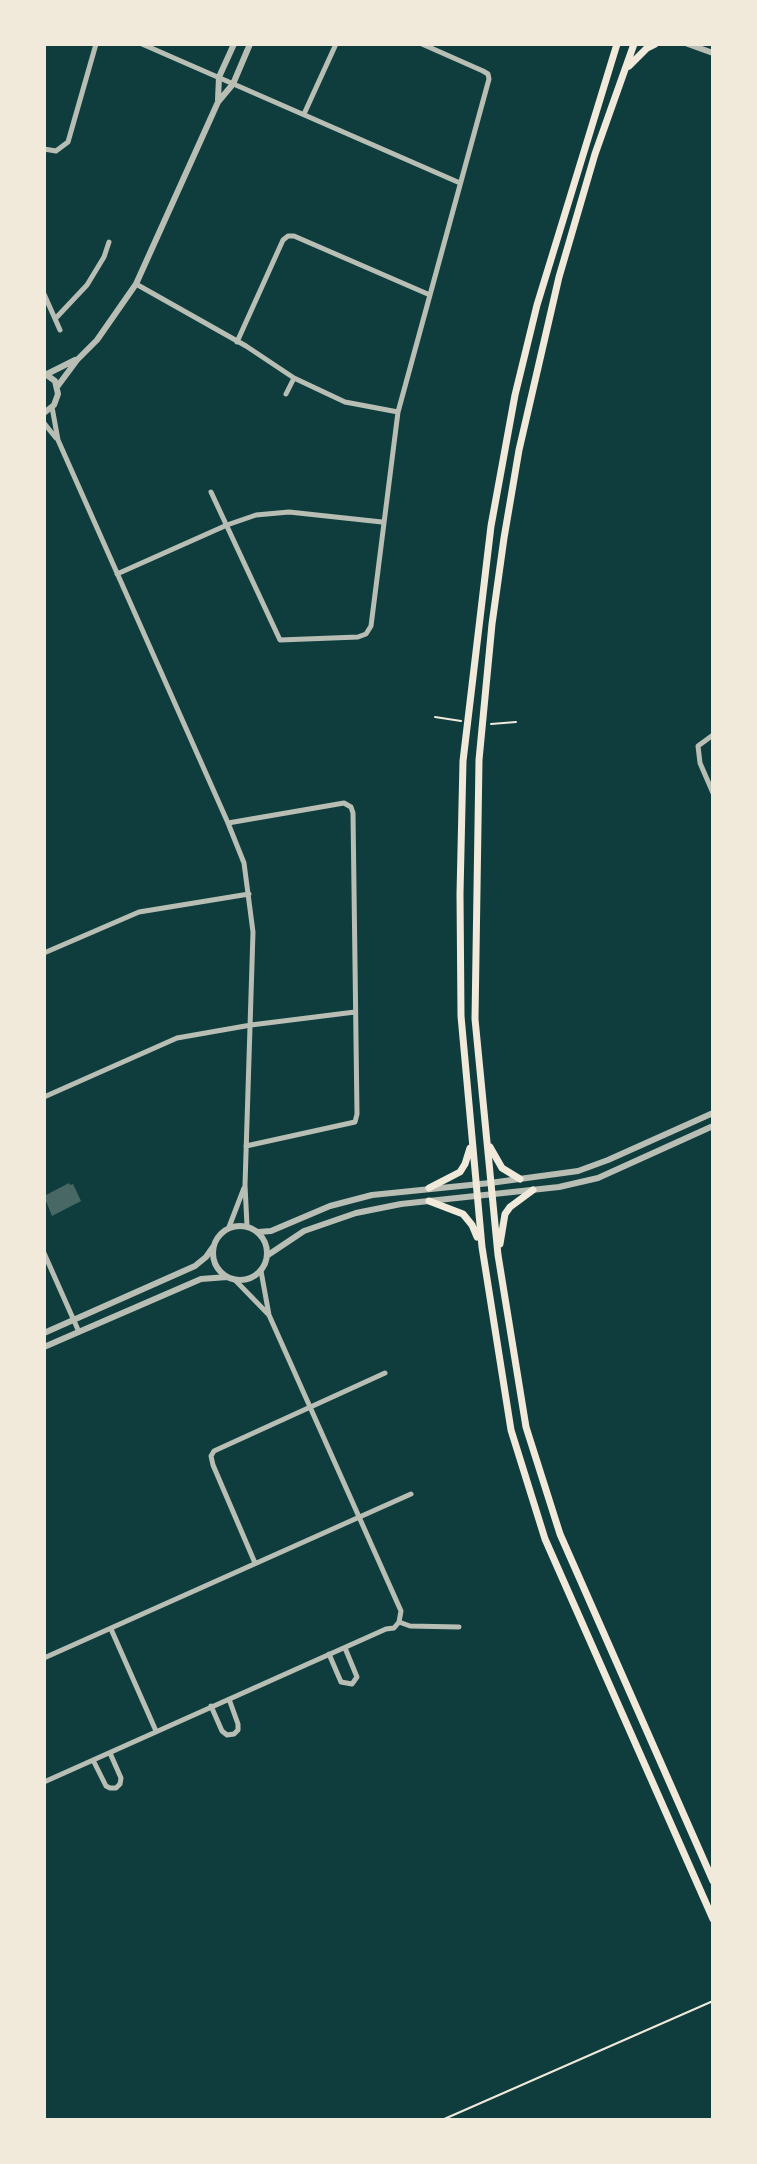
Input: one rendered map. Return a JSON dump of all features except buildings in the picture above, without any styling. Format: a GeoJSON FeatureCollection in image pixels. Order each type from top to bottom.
{"type":"FeatureCollection","features":[{"type":"Feature","properties":{"kind":"main road"},"geometry":{"type":"LineString","coordinates":[[635,44],[587,180],[559,277],[519,450],[492,624],[479,760],[475,1019],[498,1255],[526,1427],[560,1534],[713,1881]]}},
{"type":"Feature","properties":{"kind":"main road"},"geometry":{"type":"LineString","coordinates":[[626,69],[647,48],[655,44]]}},
{"type":"Feature","properties":{"kind":"main road"},"geometry":{"type":"LineString","coordinates":[[614,46],[537,305],[515,395],[491,526],[463,761],[461,1016],[482,1247],[512,1430],[545,1539],[713,1919]]}},
{"type":"Feature","properties":{"kind":"main road"},"geometry":{"type":"LineString","coordinates":[[429,1188],[460,1172],[468,1156],[472,1137]]}},
{"type":"Feature","properties":{"kind":"main road"},"geometry":{"type":"LineString","coordinates":[[488,1143],[502,1168],[520,1179]]}},
{"type":"Feature","properties":{"kind":"main road"},"geometry":{"type":"LineString","coordinates":[[498,1255],[505,1214],[515,1201],[533,1190]]}},
{"type":"Feature","properties":{"kind":"main road"},"geometry":{"type":"LineString","coordinates":[[429,1201],[463,1214],[472,1225],[482,1247]]}},
{"type":"Feature","properties":{"kind":"street"},"geometry":{"type":"LineString","coordinates":[[44,149],[56,151],[68,142],[96,44]]}},
{"type":"Feature","properties":{"kind":"street"},"geometry":{"type":"LineString","coordinates":[[142,44],[157,47],[233,84],[460,183]]}},
{"type":"Feature","properties":{"kind":"street"},"geometry":{"type":"LineString","coordinates":[[218,102],[219,77],[234,44]]}},
{"type":"Feature","properties":{"kind":"street"},"geometry":{"type":"LineString","coordinates":[[44,413],[57,399],[57,387],[77,360],[97,340],[136,285],[218,102],[233,84],[250,44]]}},
{"type":"Feature","properties":{"kind":"street"},"geometry":{"type":"LineString","coordinates":[[304,114],[335,44]]}},
{"type":"Feature","properties":{"kind":"street"},"geometry":{"type":"LineString","coordinates":[[211,492],[280,640],[358,637],[366,634],[371,626],[382,522],[398,412],[489,79],[488,74],[422,44]]}},
{"type":"Feature","properties":{"kind":"street"},"geometry":{"type":"LineString","coordinates":[[688,44],[713,54]]}},
{"type":"Feature","properties":{"kind":"street"},"geometry":{"type":"LineString","coordinates":[[237,342],[283,240],[288,236],[294,236],[430,295]]}},
{"type":"Feature","properties":{"kind":"street"},"geometry":{"type":"LineString","coordinates":[[55,319],[86,285],[104,257],[109,242]]}},
{"type":"Feature","properties":{"kind":"street"},"geometry":{"type":"LineString","coordinates":[[136,285],[237,342],[294,378],[345,402],[398,412]]}},
{"type":"Feature","properties":{"kind":"street"},"geometry":{"type":"LineString","coordinates":[[44,294],[60,330]]}},
{"type":"Feature","properties":{"kind":"street"},"geometry":{"type":"LineString","coordinates":[[57,387],[46,374],[77,360]]}},
{"type":"Feature","properties":{"kind":"street"},"geometry":{"type":"LineString","coordinates":[[286,394],[294,378]]}},
{"type":"Feature","properties":{"kind":"street"},"geometry":{"type":"LineString","coordinates":[[52,407],[58,440],[229,823],[244,863],[253,932],[245,1185],[247,1226]]}},
{"type":"Feature","properties":{"kind":"street"},"geometry":{"type":"LineString","coordinates":[[44,423],[58,440]]}},
{"type":"Feature","properties":{"kind":"street"},"geometry":{"type":"LineString","coordinates":[[117,574],[227,525],[256,515],[289,512],[382,522]]}},
{"type":"Feature","properties":{"kind":"street"},"geometry":{"type":"LineString","coordinates":[[713,735],[698,746],[700,763],[713,793]]}},
{"type":"Feature","properties":{"kind":"street"},"geometry":{"type":"LineString","coordinates":[[229,823],[344,803],[351,807],[357,1114],[355,1122],[246,1146]]}},
{"type":"Feature","properties":{"kind":"street"},"geometry":{"type":"LineString","coordinates":[[44,953],[139,912],[249,894]]}},
{"type":"Feature","properties":{"kind":"street"},"geometry":{"type":"LineString","coordinates":[[44,1097],[177,1038],[251,1025],[355,1012]]}},
{"type":"Feature","properties":{"kind":"street"},"geometry":{"type":"LineString","coordinates":[[258,1232],[271,1231],[330,1206],[358,1198],[564,1174],[593,1166],[713,1113]]}},
{"type":"Feature","properties":{"kind":"street"},"geometry":{"type":"LineString","coordinates":[[44,1782],[329,1654],[394,1628],[399,1622],[401,1611],[269,1315],[261,1271],[268,1255],[304,1231],[377,1208],[533,1190],[598,1178],[713,1126]]}},
{"type":"Feature","properties":{"kind":"street"},"geometry":{"type":"LineString","coordinates":[[229,1227],[245,1185]]}},
{"type":"Feature","properties":{"kind":"street"},"geometry":{"type":"LineString","coordinates":[[44,1333],[195,1266],[206,1257],[222,1232],[229,1227],[247,1226],[258,1232],[264,1238],[268,1255]]}},
{"type":"Feature","properties":{"kind":"street"},"geometry":{"type":"LineString","coordinates":[[213,1247],[215,1264],[269,1315]]}},
{"type":"Feature","properties":{"kind":"street"},"geometry":{"type":"LineString","coordinates":[[44,1253],[79,1332]]}},
{"type":"Feature","properties":{"kind":"street"},"geometry":{"type":"LineString","coordinates":[[44,1348],[201,1279],[248,1279],[261,1271]]}},
{"type":"Feature","properties":{"kind":"street"},"geometry":{"type":"LineString","coordinates":[[256,1563],[215,1471],[212,1454],[220,1447],[385,1373]]}},
{"type":"Feature","properties":{"kind":"street"},"geometry":{"type":"LineString","coordinates":[[44,1658],[411,1494]]}},
{"type":"Feature","properties":{"kind":"street"},"geometry":{"type":"LineString","coordinates":[[399,1622],[410,1626],[459,1627]]}},
{"type":"Feature","properties":{"kind":"street"},"geometry":{"type":"LineString","coordinates":[[111,1629],[156,1731]]}},
{"type":"Feature","properties":{"kind":"street"},"geometry":{"type":"LineString","coordinates":[[329,1654],[341,1682],[352,1684],[357,1677],[345,1647]]}},
{"type":"Feature","properties":{"kind":"street"},"geometry":{"type":"LineString","coordinates":[[211,1706],[222,1731],[227,1735],[234,1734],[238,1730],[238,1724],[229,1699]]}},
{"type":"Feature","properties":{"kind":"street"},"geometry":{"type":"LineString","coordinates":[[93,1760],[106,1786],[116,1788],[121,1778],[110,1753]]}},
{"type":"Feature","properties":{"kind":"path"},"geometry":{"type":"LineString","coordinates":[[442,2120],[713,2001]]}}]}
